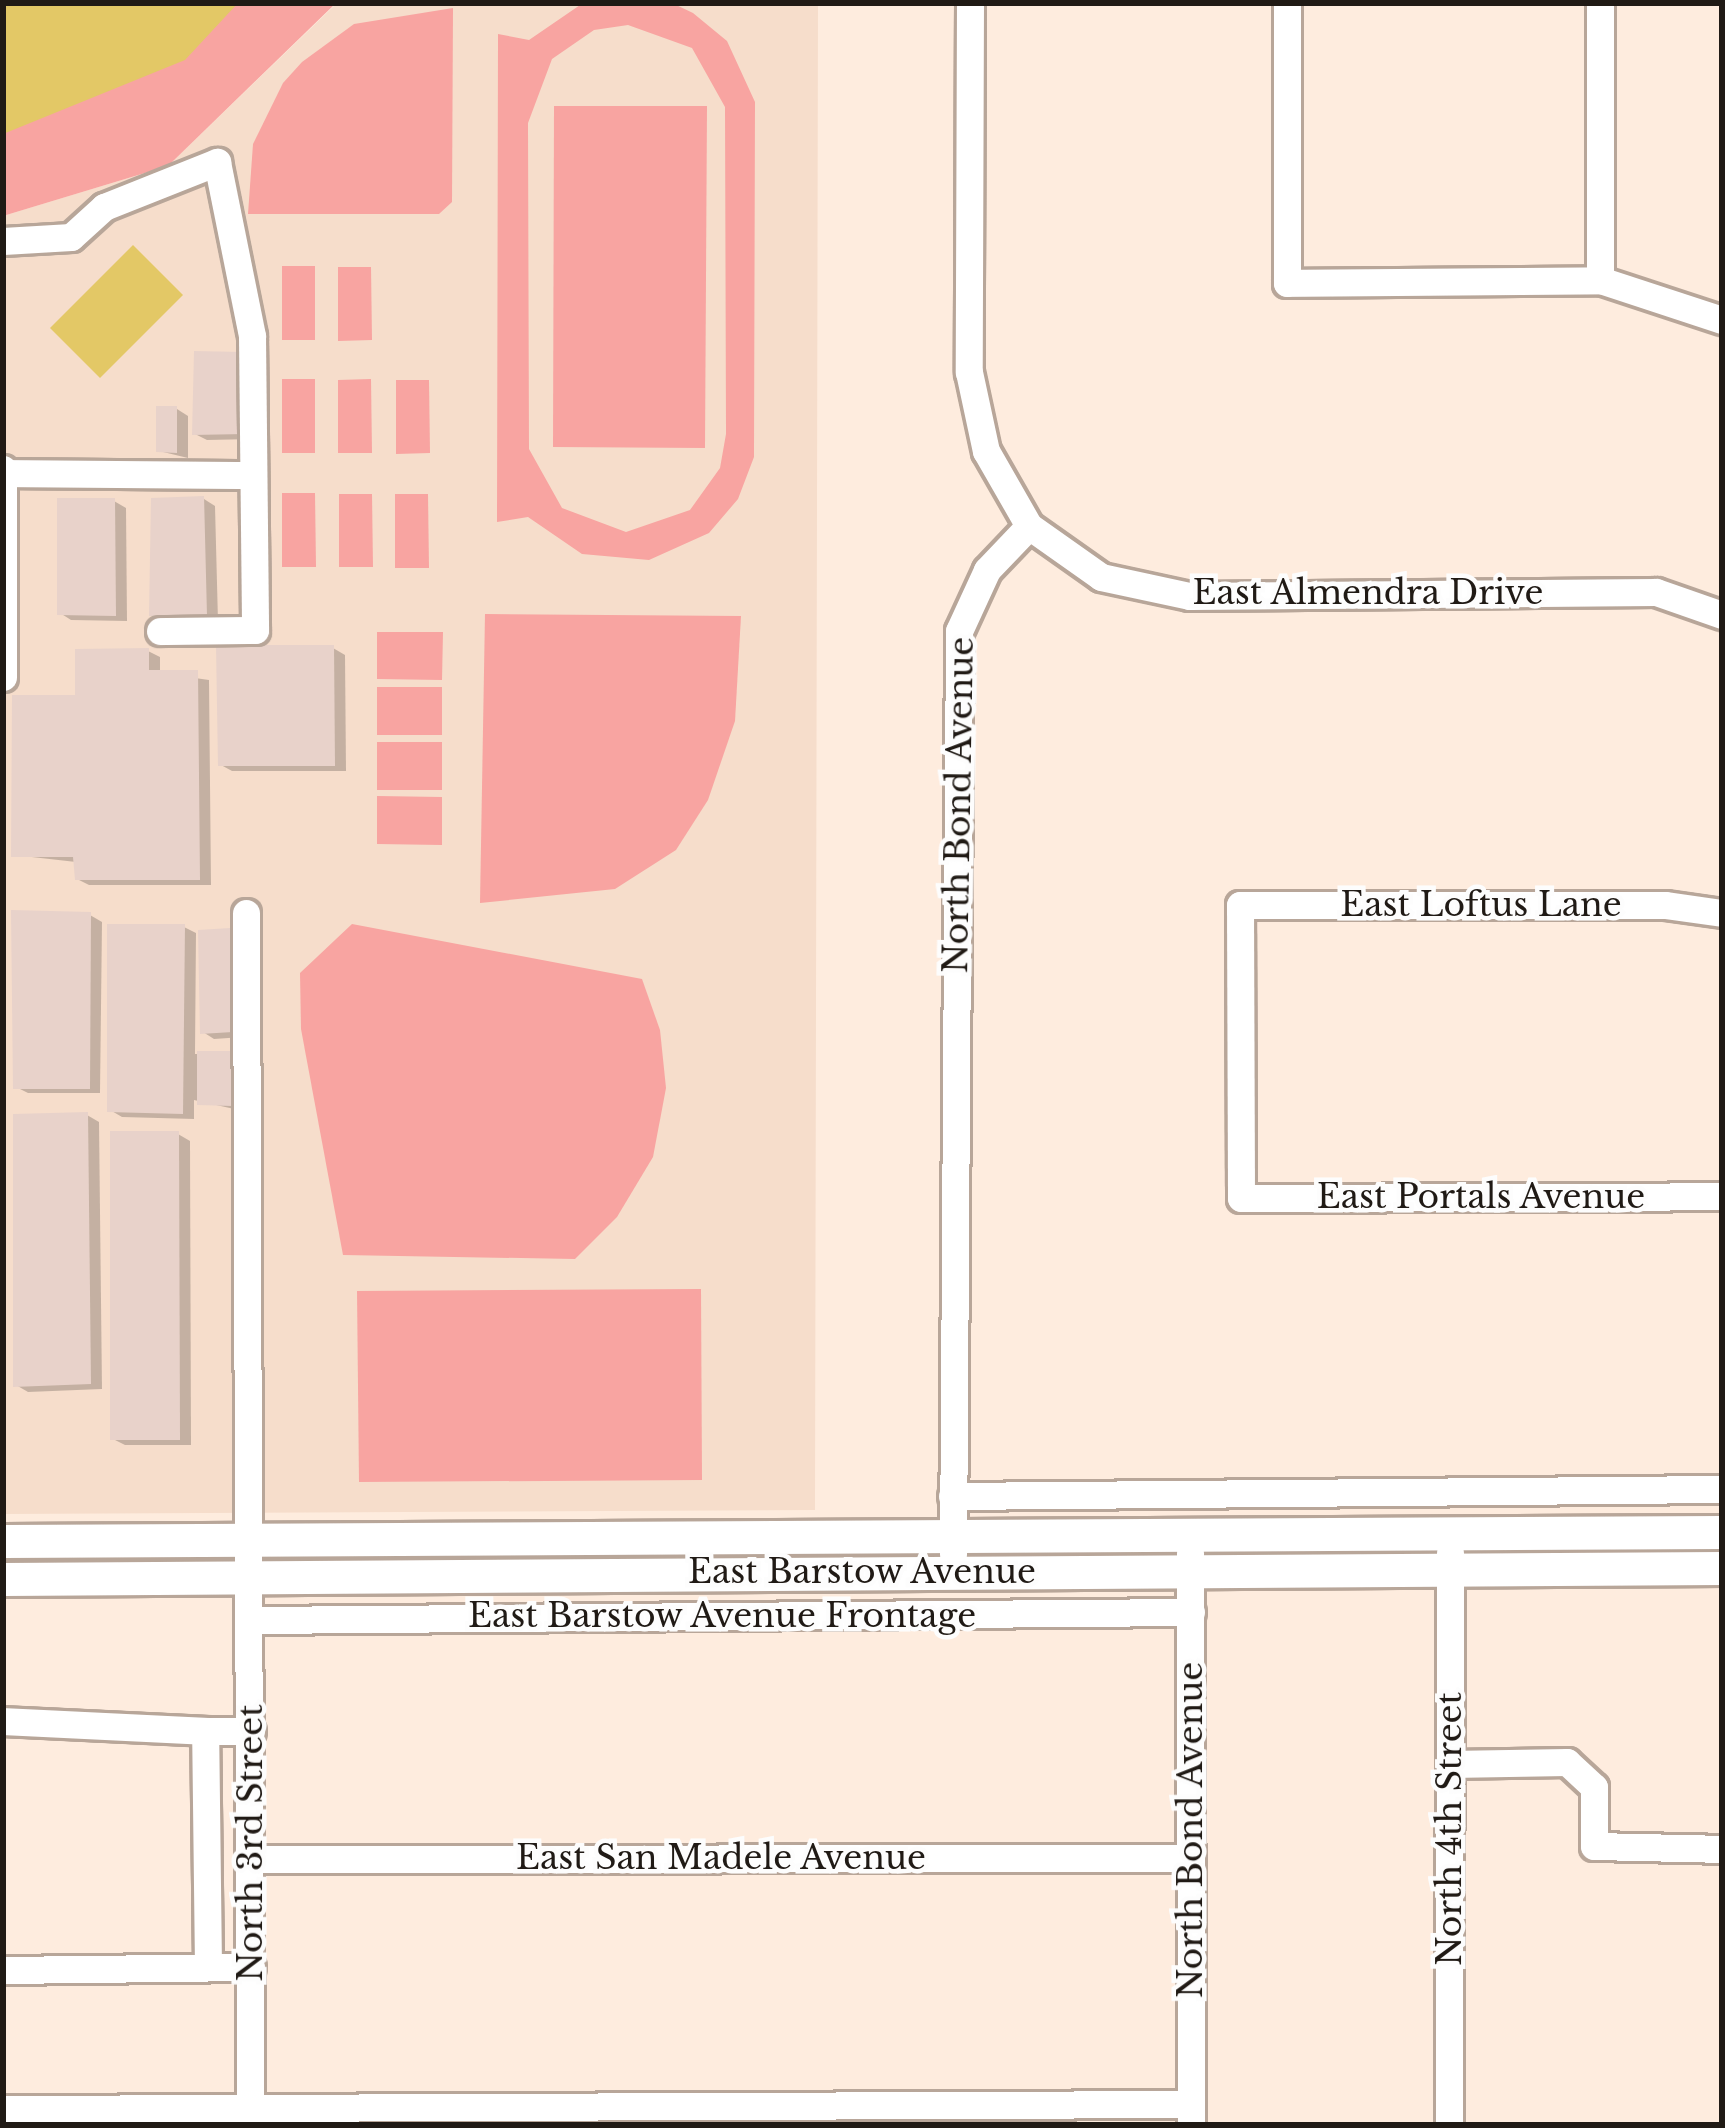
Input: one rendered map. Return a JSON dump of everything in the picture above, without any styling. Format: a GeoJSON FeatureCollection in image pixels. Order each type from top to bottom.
{"type":"FeatureCollection","features":[{"type":"Feature","properties":{"kind":"main road","name":"East Barstow Avenue"},"geometry":{"type":"LineString","coordinates":[[3,1541],[1722,1532]]}},
{"type":"Feature","properties":{"kind":"main road","name":"East Barstow Avenue"},"geometry":{"type":"LineString","coordinates":[[3,1579],[1722,1568]]}},
{"type":"Feature","properties":{"kind":"street"},"geometry":{"type":"LineString","coordinates":[[970,3],[974,415],[1029,526]]}},
{"type":"Feature","properties":{"kind":"street"},"geometry":{"type":"LineString","coordinates":[[1287,3],[1287,283],[1600,280],[1722,320]]}},
{"type":"Feature","properties":{"kind":"street"},"geometry":{"type":"LineString","coordinates":[[1600,3],[1600,280]]}},
{"type":"Feature","properties":{"kind":"street"},"geometry":{"type":"LineString","coordinates":[[3,241],[71,237],[104,207],[217,162],[252,336],[255,630],[160,631]]}},
{"type":"Feature","properties":{"kind":"street"},"geometry":{"type":"LineString","coordinates":[[3,677],[5,471],[254,475]]}},
{"type":"Feature","properties":{"kind":"street","name":"East Almendra Drive"},"geometry":{"type":"LineString","coordinates":[[1029,526],[1101,577],[1190,596],[1656,592],[1722,615]]}},
{"type":"Feature","properties":{"kind":"street","name":"North Bond Avenue"},"geometry":{"type":"LineString","coordinates":[[953,1571],[958,631],[987,571],[1029,526]]}},
{"type":"Feature","properties":{"kind":"street","name":"East Loftus Lane"},"geometry":{"type":"LineString","coordinates":[[1240,1198],[1240,905],[1665,905],[1722,913]]}},
{"type":"Feature","properties":{"kind":"street","name":"North 3rd Street"},"geometry":{"type":"LineString","coordinates":[[246,913],[244,1482],[253,1539],[254,1620],[250,2108]]}},
{"type":"Feature","properties":{"kind":"street","name":"East Portals Avenue"},"geometry":{"type":"LineString","coordinates":[[1240,1198],[1722,1196]]}},
{"type":"Feature","properties":{"kind":"street"},"geometry":{"type":"LineString","coordinates":[[952,1496],[1722,1489]]}},
{"type":"Feature","properties":{"kind":"street","name":"North 4th Street"},"geometry":{"type":"LineString","coordinates":[[1449,2125],[1450,1534]]}},
{"type":"Feature","properties":{"kind":"street","name":"North Bond Avenue"},"geometry":{"type":"LineString","coordinates":[[1190,1535],[1191,2114]]}},
{"type":"Feature","properties":{"kind":"street","name":"East Barstow Avenue Frontage"},"geometry":{"type":"LineString","coordinates":[[254,1620],[1191,1612]]}},
{"type":"Feature","properties":{"kind":"street"},"geometry":{"type":"LineString","coordinates":[[3,1721],[251,1731]]}},
{"type":"Feature","properties":{"kind":"street"},"geometry":{"type":"LineString","coordinates":[[206,1731],[208,1966]]}},
{"type":"Feature","properties":{"kind":"street"},"geometry":{"type":"LineString","coordinates":[[1450,1764],[1567,1762],[1594,1787],[1594,1846],[1722,1849]]}},
{"type":"Feature","properties":{"kind":"street","name":"East San Madele Avenue"},"geometry":{"type":"LineString","coordinates":[[251,1859],[1191,1858]]}},
{"type":"Feature","properties":{"kind":"street"},"geometry":{"type":"LineString","coordinates":[[3,1970],[251,1967]]}},
{"type":"Feature","properties":{"kind":"street"},"geometry":{"type":"LineString","coordinates":[[3,2109],[116,2117],[250,2108],[377,2116],[1191,2114]]}},
{"type":"Feature","properties":{"kind":"shaded area"},"geometry":{"type":"Polygon","coordinates":[[[3,3],[336,3],[168,166],[3,216],[3,3]]]}},
{"type":"Feature","properties":{"kind":"shaded area"},"geometry":{"type":"Polygon","coordinates":[[[3,3],[238,3],[185,60],[3,134],[3,3]]]}},
{"type":"Feature","properties":{"kind":"shaded area"},"geometry":{"type":"Polygon","coordinates":[[[337,3],[818,3],[815,1510],[3,1514],[3,216],[168,166],[337,3]]]}},
{"type":"Feature","properties":{"kind":"shaded area"},"geometry":{"type":"Polygon","coordinates":[[[583,3],[672,3],[693,13],[727,41],[755,102],[754,457],[738,499],[709,533],[649,560],[582,554],[528,517],[497,522],[498,34],[529,40],[583,3]],[[628,25],[594,30],[552,59],[528,123],[529,449],[562,508],[626,532],[690,510],[720,468],[726,434],[725,107],[692,48],[628,25]]]}},
{"type":"Feature","properties":{"kind":"shaded area"},"geometry":{"type":"Polygon","coordinates":[[[453,8],[452,202],[439,214],[248,214],[253,144],[283,83],[302,62],[354,24],[453,8]]]}},
{"type":"Feature","properties":{"kind":"shaded area"},"geometry":{"type":"Polygon","coordinates":[[[554,106],[707,106],[705,448],[553,447],[554,106]]]}},
{"type":"Feature","properties":{"kind":"shaded area"},"geometry":{"type":"Polygon","coordinates":[[[133,245],[183,295],[100,378],[50,328],[133,245]]]}},
{"type":"Feature","properties":{"kind":"shaded area"},"geometry":{"type":"Polygon","coordinates":[[[282,266],[315,266],[315,340],[282,340],[282,266]]]}},
{"type":"Feature","properties":{"kind":"shaded area"},"geometry":{"type":"Polygon","coordinates":[[[338,267],[371,267],[372,340],[338,341],[338,267]]]}},
{"type":"Feature","properties":{"kind":"shaded area"},"geometry":{"type":"Polygon","coordinates":[[[282,379],[315,379],[315,453],[282,453],[282,379]]]}},
{"type":"Feature","properties":{"kind":"shaded area"},"geometry":{"type":"Polygon","coordinates":[[[371,379],[372,453],[338,453],[338,380],[371,379]]]}},
{"type":"Feature","properties":{"kind":"shaded area"},"geometry":{"type":"Polygon","coordinates":[[[396,380],[429,380],[430,453],[396,454],[396,380]]]}},
{"type":"Feature","properties":{"kind":"shaded area"},"geometry":{"type":"Polygon","coordinates":[[[282,493],[315,493],[316,567],[282,567],[282,493]]]}},
{"type":"Feature","properties":{"kind":"shaded area"},"geometry":{"type":"Polygon","coordinates":[[[339,494],[372,494],[373,567],[339,567],[339,494]]]}},
{"type":"Feature","properties":{"kind":"shaded area"},"geometry":{"type":"Polygon","coordinates":[[[395,494],[428,494],[429,568],[395,568],[395,494]]]}},
{"type":"Feature","properties":{"kind":"shaded area"},"geometry":{"type":"Polygon","coordinates":[[[485,614],[741,616],[735,721],[708,800],[676,850],[615,889],[480,903],[485,614]]]}},
{"type":"Feature","properties":{"kind":"shaded area"},"geometry":{"type":"Polygon","coordinates":[[[377,632],[443,632],[442,680],[377,679],[377,632]]]}},
{"type":"Feature","properties":{"kind":"shaded area"},"geometry":{"type":"Polygon","coordinates":[[[377,687],[442,687],[442,735],[377,735],[377,687]]]}},
{"type":"Feature","properties":{"kind":"shaded area"},"geometry":{"type":"Polygon","coordinates":[[[377,742],[442,742],[442,790],[377,790],[377,742]]]}},
{"type":"Feature","properties":{"kind":"shaded area"},"geometry":{"type":"Polygon","coordinates":[[[377,796],[442,797],[442,845],[377,844],[377,796]]]}},
{"type":"Feature","properties":{"kind":"shaded area"},"geometry":{"type":"Polygon","coordinates":[[[352,924],[642,979],[660,1030],[666,1088],[653,1157],[617,1217],[575,1259],[343,1255],[301,1029],[300,973],[352,924]]]}},
{"type":"Feature","properties":{"kind":"shaded area"},"geometry":{"type":"Polygon","coordinates":[[[701,1289],[702,1480],[359,1482],[357,1291],[701,1289]]]}},
{"type":"Feature","properties":{"kind":"building"},"geometry":{"type":"Polygon","coordinates":[[[194,351],[243,352],[245,434],[192,435],[194,351]]]}},
{"type":"Feature","properties":{"kind":"building"},"geometry":{"type":"Polygon","coordinates":[[[156,406],[177,406],[177,453],[156,452],[156,406]]]}},
{"type":"Feature","properties":{"kind":"building"},"geometry":{"type":"Polygon","coordinates":[[[204,496],[207,616],[149,616],[151,498],[204,496]]]}},
{"type":"Feature","properties":{"kind":"building"},"geometry":{"type":"Polygon","coordinates":[[[57,498],[115,498],[116,616],[57,615],[57,498]]]}},
{"type":"Feature","properties":{"kind":"building"},"geometry":{"type":"Polygon","coordinates":[[[216,645],[334,645],[335,766],[218,766],[216,645]]]}},
{"type":"Feature","properties":{"kind":"building"},"geometry":{"type":"Polygon","coordinates":[[[149,648],[149,670],[198,670],[200,880],[75,880],[73,857],[11,857],[12,695],[75,695],[75,649],[149,648]]]}},
{"type":"Feature","properties":{"kind":"building"},"geometry":{"type":"Polygon","coordinates":[[[11,910],[91,912],[90,1089],[13,1089],[11,910]]]}},
{"type":"Feature","properties":{"kind":"building"},"geometry":{"type":"Polygon","coordinates":[[[107,924],[185,924],[183,1114],[107,1112],[107,924]]]}},
{"type":"Feature","properties":{"kind":"building"},"geometry":{"type":"Polygon","coordinates":[[[230,928],[233,1032],[200,1034],[198,930],[230,928]]]}},
{"type":"Feature","properties":{"kind":"building"},"geometry":{"type":"Polygon","coordinates":[[[197,1051],[233,1051],[233,1106],[197,1105],[197,1051]]]}},
{"type":"Feature","properties":{"kind":"building"},"geometry":{"type":"Polygon","coordinates":[[[88,1112],[91,1384],[13,1387],[13,1114],[88,1112]]]}},
{"type":"Feature","properties":{"kind":"building"},"geometry":{"type":"Polygon","coordinates":[[[110,1131],[179,1131],[180,1440],[110,1440],[110,1131]]]}}]}
